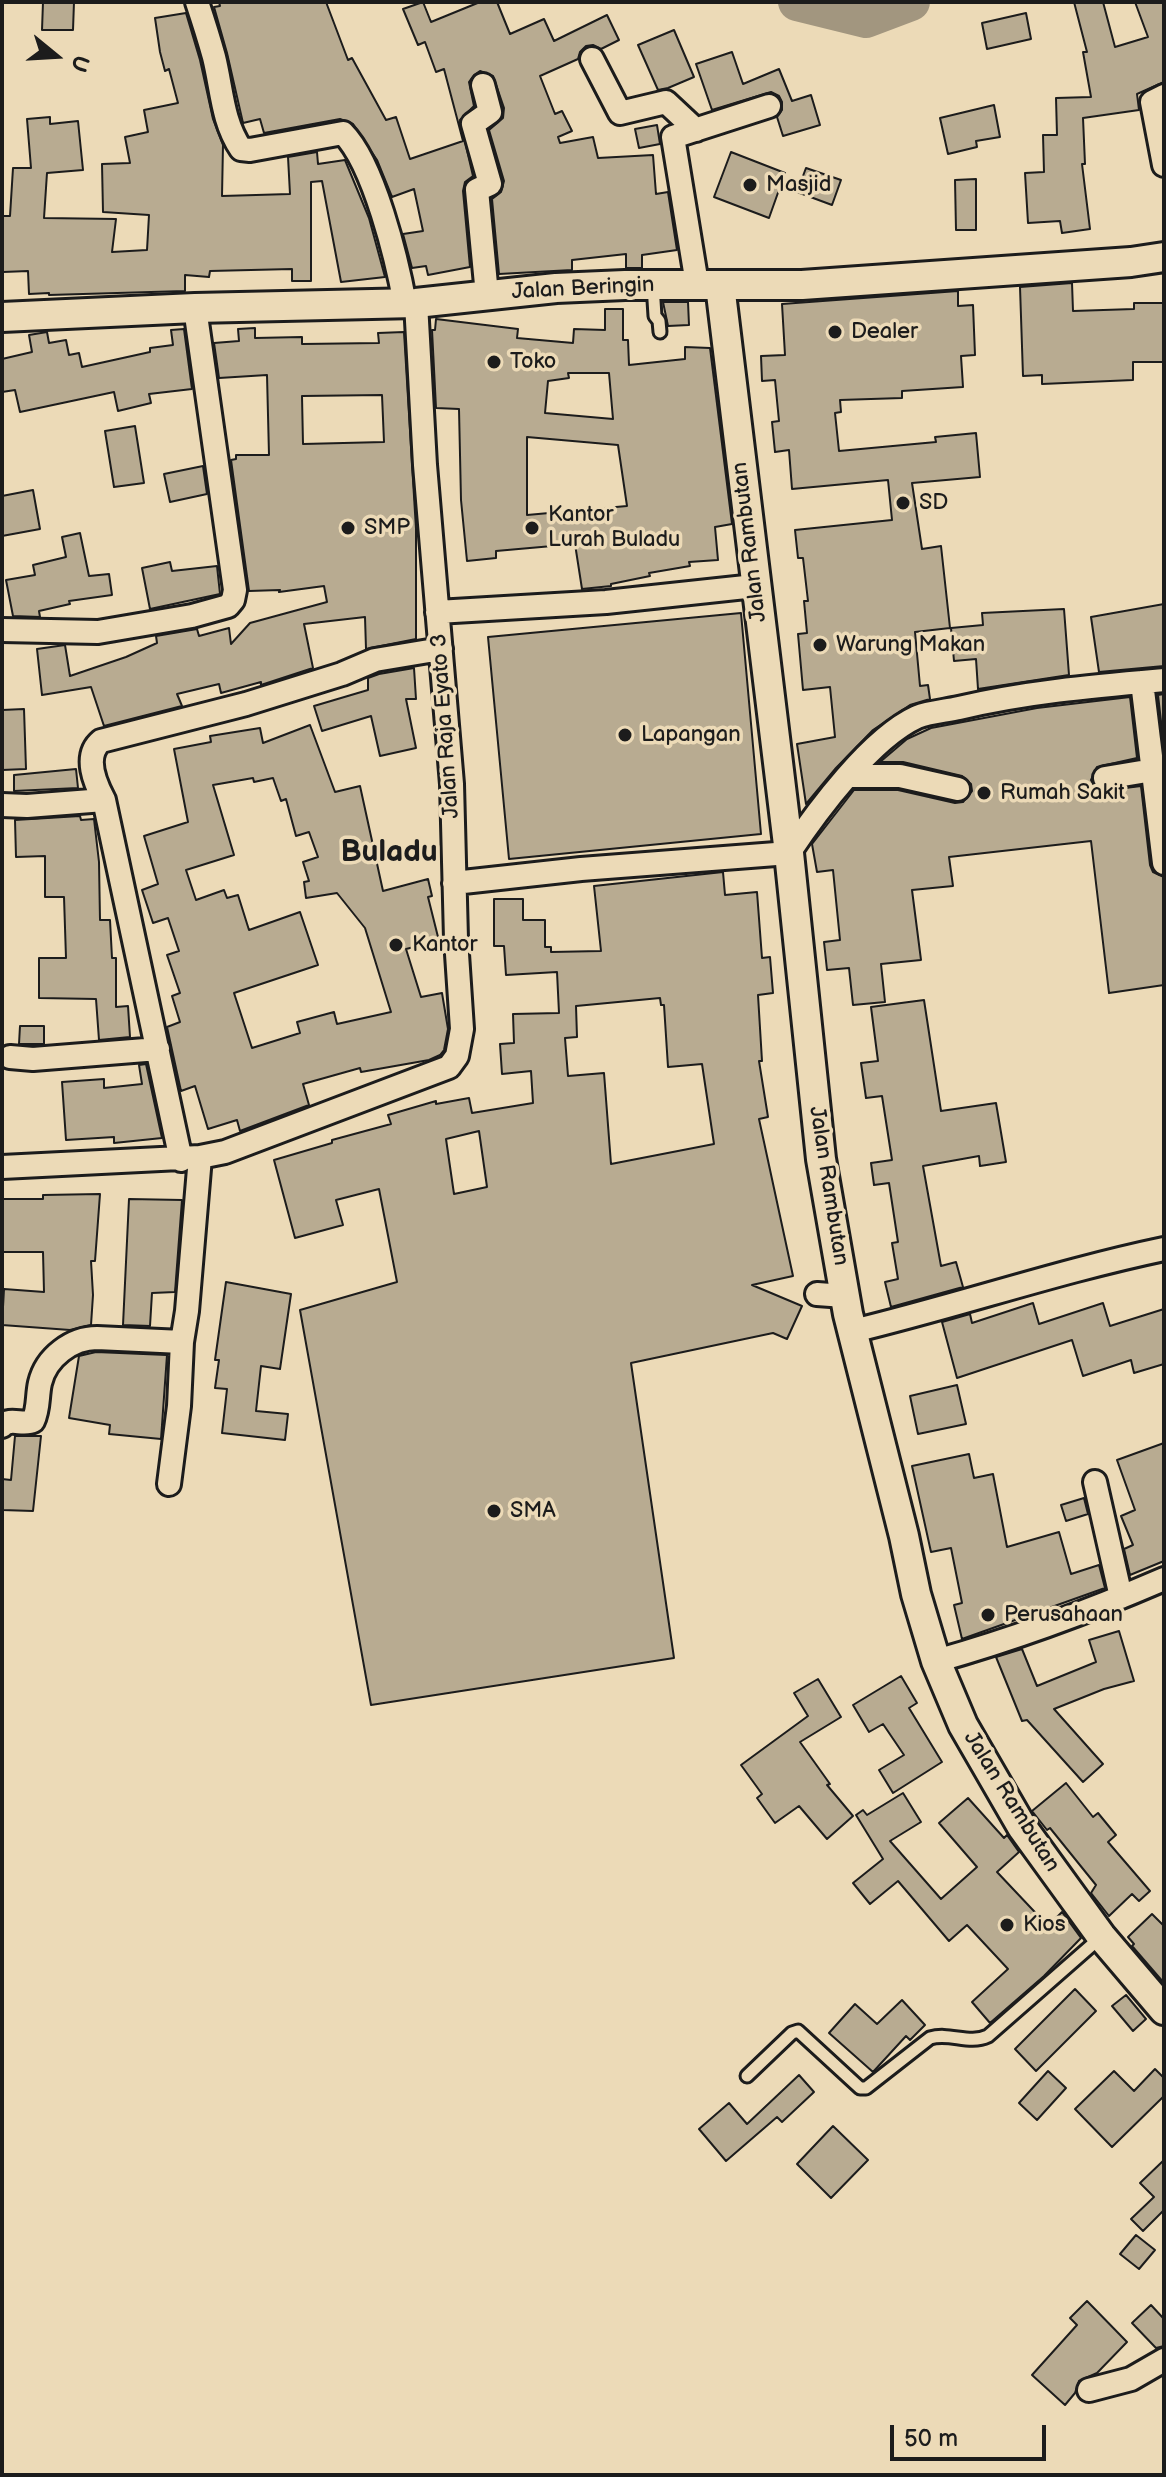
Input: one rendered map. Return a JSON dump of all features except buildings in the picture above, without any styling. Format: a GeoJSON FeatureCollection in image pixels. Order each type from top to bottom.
{"type":"FeatureCollection","features":[{"type":"Feature","properties":{"kind":"street","name":"Jalan Raja Eyato 3"},"geometry":{"type":"LineString","coordinates":[[2,1167],[191,1159],[225,1152],[449,1067],[457,1056],[462,1029],[452,784],[410,303],[380,207],[343,133],[241,149],[233,137],[222,101],[215,59],[197,2]]}},
{"type":"Feature","properties":{"kind":"street"},"geometry":{"type":"LineString","coordinates":[[592,59],[620,113],[666,102],[696,130]]}},
{"type":"Feature","properties":{"kind":"street"},"geometry":{"type":"LineString","coordinates":[[483,85],[490,112],[473,124],[490,184],[477,190],[487,295]]}},
{"type":"Feature","properties":{"kind":"street"},"geometry":{"type":"LineString","coordinates":[[1164,96],[1152,102],[1164,165]]}},
{"type":"Feature","properties":{"kind":"street"},"geometry":{"type":"LineString","coordinates":[[708,285],[673,137],[769,106]]}},
{"type":"Feature","properties":{"kind":"street","name":"Jalan Beringin"},"geometry":{"type":"LineString","coordinates":[[2,317],[410,303],[556,288],[653,284],[802,285],[1131,262],[1164,257]]}},
{"type":"Feature","properties":{"kind":"street","name":"Jalan Rambutan"},"geometry":{"type":"LineString","coordinates":[[708,285],[755,586],[789,853],[821,1159],[845,1296],[916,1594],[936,1661],[963,1725],[1022,1827],[1101,1936],[1164,2010]]}},
{"type":"Feature","properties":{"kind":"street"},"geometry":{"type":"LineString","coordinates":[[2,630],[98,632],[192,616],[228,606],[233,600],[235,590],[195,308]]}},
{"type":"Feature","properties":{"kind":"street"},"geometry":{"type":"LineString","coordinates":[[437,612],[606,602],[755,586]]}},
{"type":"Feature","properties":{"kind":"street"},"geometry":{"type":"LineString","coordinates":[[169,1484],[187,1311],[191,1159],[158,1049],[104,800],[92,778],[93,751],[101,741],[246,704],[342,674],[375,660],[441,649]]}},
{"type":"Feature","properties":{"kind":"street"},"geometry":{"type":"LineString","coordinates":[[454,883],[581,869],[789,853],[807,826],[870,752],[893,732],[918,717],[985,701],[1153,681],[1153,770],[1164,863]]}},
{"type":"Feature","properties":{"kind":"street"},"geometry":{"type":"LineString","coordinates":[[1105,778],[1153,770]]}},
{"type":"Feature","properties":{"kind":"street"},"geometry":{"type":"LineString","coordinates":[[849,776],[900,776],[958,789]]}},
{"type":"Feature","properties":{"kind":"street"},"geometry":{"type":"LineString","coordinates":[[2,805],[104,800]]}},
{"type":"Feature","properties":{"kind":"street"},"geometry":{"type":"LineString","coordinates":[[10,1057],[42,1059],[158,1049]]}},
{"type":"Feature","properties":{"kind":"street"},"geometry":{"type":"LineString","coordinates":[[853,1331],[943,1309],[987,1293],[1096,1263],[1164,1249]]}},
{"type":"Feature","properties":{"kind":"street"},"geometry":{"type":"LineString","coordinates":[[817,1294],[845,1296]]}},
{"type":"Feature","properties":{"kind":"street"},"geometry":{"type":"LineString","coordinates":[[2,1426],[9,1421],[33,1421],[45,1368],[56,1356],[83,1338],[182,1342]]}},
{"type":"Feature","properties":{"kind":"street"},"geometry":{"type":"LineString","coordinates":[[1095,1482],[1121,1597]]}},
{"type":"Feature","properties":{"kind":"street"},"geometry":{"type":"LineString","coordinates":[[936,1661],[979,1649],[1164,1579]]}},
{"type":"Feature","properties":{"kind":"street"},"geometry":{"type":"LineString","coordinates":[[1089,2390],[1131,2379],[1164,2360]]}},
{"type":"Feature","properties":{"kind":"lane"},"geometry":{"type":"LineString","coordinates":[[653,284],[655,316],[660,332]]}},
{"type":"Feature","properties":{"kind":"lane"},"geometry":{"type":"LineString","coordinates":[[747,2076],[792,2033],[798,2031],[860,2088],[866,2088],[936,2036],[972,2040],[988,2036],[1101,1936]]}},
{"type":"Feature","properties":{"kind":"waterway"},"geometry":{"type":"LineString","coordinates":[[797,2],[866,19],[911,2]]}},
{"type":"Feature","properties":{"kind":"place","name":"Masjid"},"geometry":{"type":"Point","coordinates":[750,185]}},
{"type":"Feature","properties":{"kind":"place","name":"Dealer"},"geometry":{"type":"Point","coordinates":[835,332]}},
{"type":"Feature","properties":{"kind":"place","name":"Toko"},"geometry":{"type":"Point","coordinates":[494,362]}},
{"type":"Feature","properties":{"kind":"place","name":"SD"},"geometry":{"type":"Point","coordinates":[903,503]}},
{"type":"Feature","properties":{"kind":"place","name":"SMP"},"geometry":{"type":"Point","coordinates":[348,528]}},
{"type":"Feature","properties":{"kind":"place","name":"Kantor Lurah Buladu"},"geometry":{"type":"Point","coordinates":[532,528]}},
{"type":"Feature","properties":{"kind":"place","name":"Warung Makan"},"geometry":{"type":"Point","coordinates":[820,645]}},
{"type":"Feature","properties":{"kind":"place","name":"Lapangan"},"geometry":{"type":"Point","coordinates":[625,735]}},
{"type":"Feature","properties":{"kind":"place","name":"Rumah Sakit"},"geometry":{"type":"Point","coordinates":[984,793]}},
{"type":"Feature","properties":{"kind":"place","name":"Kantor"},"geometry":{"type":"Point","coordinates":[396,945]}},
{"type":"Feature","properties":{"kind":"place","name":"SMA"},"geometry":{"type":"Point","coordinates":[494,1511]}},
{"type":"Feature","properties":{"kind":"place","name":"Perusahaan"},"geometry":{"type":"Point","coordinates":[988,1615]}},
{"type":"Feature","properties":{"kind":"place","name":"Kios"},"geometry":{"type":"Point","coordinates":[1007,1925]}},
{"type":"Feature","properties":{"kind":"district","name":"Buladu"},"geometry":{"type":"Point","coordinates":[389,853]}}]}
